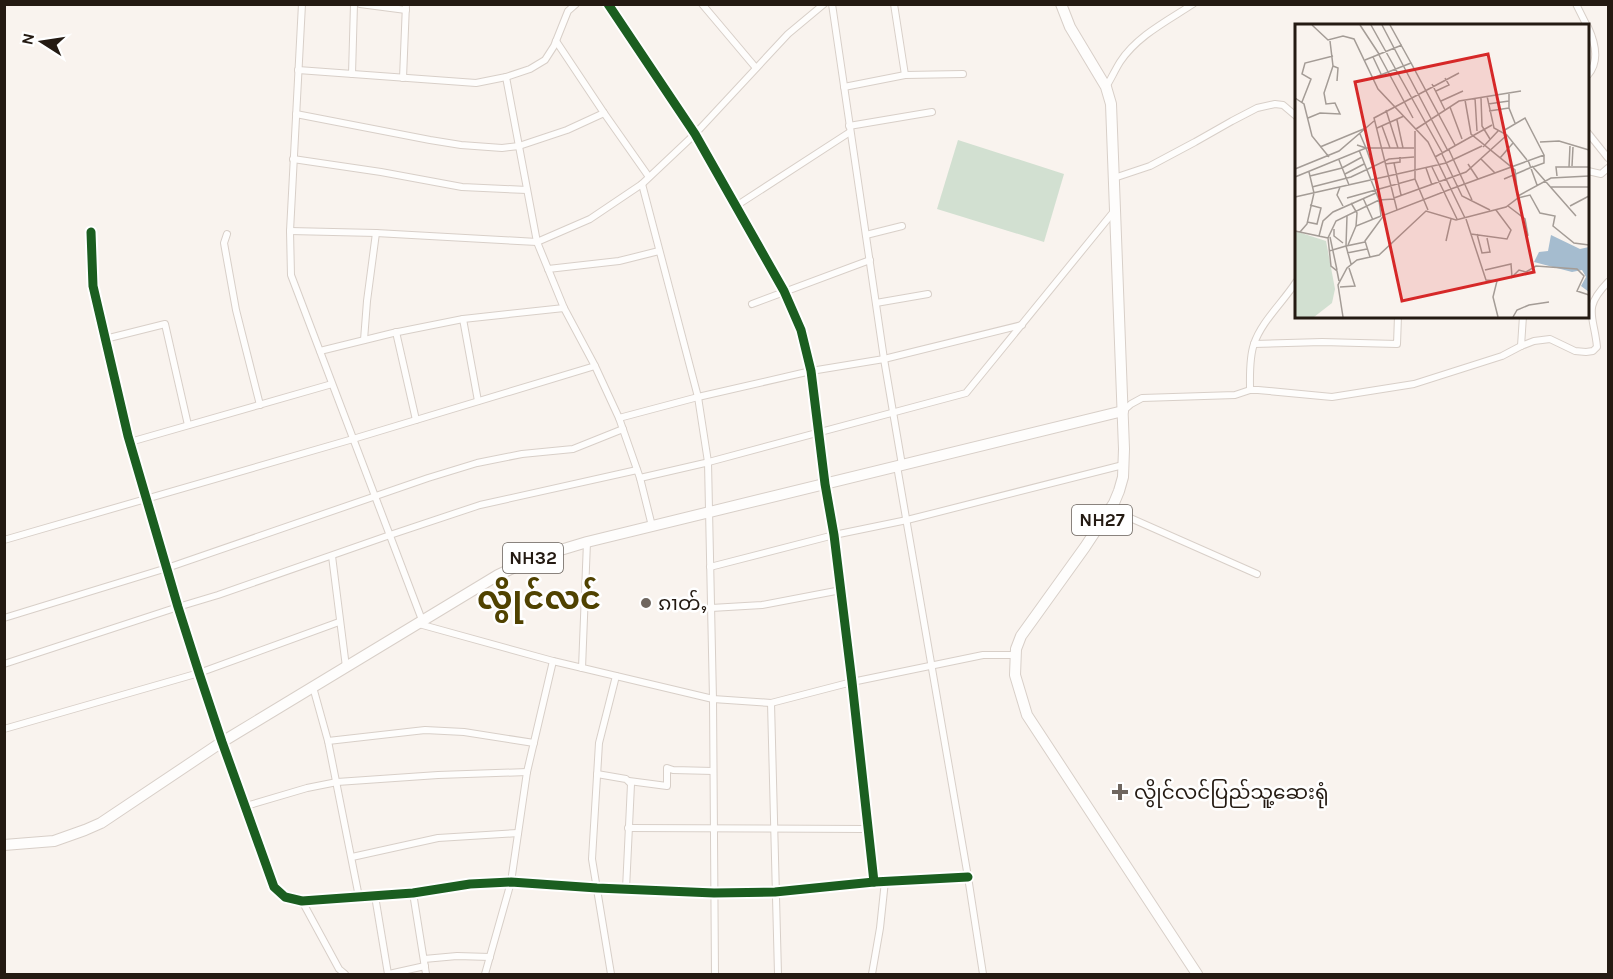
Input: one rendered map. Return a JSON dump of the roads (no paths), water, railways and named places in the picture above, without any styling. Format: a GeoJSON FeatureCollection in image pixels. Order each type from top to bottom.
{"type":"FeatureCollection","features":[{"type":"Feature","properties":{"kind":"highway","name":"NH27"},"geometry":{"type":"LineString","coordinates":[[1061,4],[1070,27],[1106,87],[1111,104],[1123,411],[1123,477],[1110,509],[1021,636],[1015,655],[1014,675],[1027,715],[1197,975]]}},
{"type":"Feature","properties":{"kind":"highway","name":"NH32"},"geometry":{"type":"LineString","coordinates":[[4,845],[54,841],[101,823],[222,742],[498,574],[534,558],[587,542],[1123,411]]}},
{"type":"Feature","properties":{"kind":"street"},"geometry":{"type":"LineString","coordinates":[[302,4],[290,231],[291,275],[376,497],[420,622],[553,661],[713,699],[771,704],[852,682],[983,655],[1015,655]]}},
{"type":"Feature","properties":{"kind":"street"},"geometry":{"type":"LineString","coordinates":[[352,74],[354,4]]}},
{"type":"Feature","properties":{"kind":"street"},"geometry":{"type":"LineString","coordinates":[[360,4],[406,7],[403,78]]}},
{"type":"Feature","properties":{"kind":"street"},"geometry":{"type":"LineString","coordinates":[[298,70],[476,83],[506,77],[530,69],[545,60],[556,41],[567,8],[576,4]]}},
{"type":"Feature","properties":{"kind":"street"},"geometry":{"type":"LineString","coordinates":[[608,4],[695,134],[784,291],[801,330],[811,370],[834,536],[874,882]]}},
{"type":"Feature","properties":{"kind":"street"},"geometry":{"type":"LineString","coordinates":[[702,4],[756,68]]}},
{"type":"Feature","properties":{"kind":"street"},"geometry":{"type":"LineString","coordinates":[[290,231],[376,233],[537,242],[590,219],[642,184],[695,134],[788,34],[824,4]]}},
{"type":"Feature","properties":{"kind":"street"},"geometry":{"type":"LineString","coordinates":[[832,4],[907,520],[968,878],[982,975]]}},
{"type":"Feature","properties":{"kind":"street"},"geometry":{"type":"LineString","coordinates":[[894,4],[906,75]]}},
{"type":"Feature","properties":{"kind":"street"},"geometry":{"type":"LineString","coordinates":[[1106,87],[1120,63],[1134,46],[1163,23],[1193,4]]}},
{"type":"Feature","properties":{"kind":"street"},"geometry":{"type":"LineString","coordinates":[[1576,4],[1586,24]]}},
{"type":"Feature","properties":{"kind":"street"},"geometry":{"type":"LineString","coordinates":[[1589,30],[1594,39],[1595,59],[1589,73]]}},
{"type":"Feature","properties":{"kind":"street"},"geometry":{"type":"LineString","coordinates":[[556,41],[649,177]]}},
{"type":"Feature","properties":{"kind":"street"},"geometry":{"type":"LineString","coordinates":[[844,87],[906,75],[963,74]]}},
{"type":"Feature","properties":{"kind":"street"},"geometry":{"type":"LineString","coordinates":[[506,77],[537,242],[564,308],[619,418],[640,478],[652,526]]}},
{"type":"Feature","properties":{"kind":"street"},"geometry":{"type":"LineString","coordinates":[[1114,178],[1150,166],[1257,108],[1275,104],[1283,105],[1295,115]]}},
{"type":"Feature","properties":{"kind":"street"},"geometry":{"type":"LineString","coordinates":[[736,206],[850,129],[932,112]]}},
{"type":"Feature","properties":{"kind":"street"},"geometry":{"type":"LineString","coordinates":[[296,114],[461,145],[502,148],[519,146],[567,130],[604,113]]}},
{"type":"Feature","properties":{"kind":"street"},"geometry":{"type":"LineString","coordinates":[[1589,135],[1608,158]]}},
{"type":"Feature","properties":{"kind":"street"},"geometry":{"type":"LineString","coordinates":[[293,159],[462,187],[527,190]]}},
{"type":"Feature","properties":{"kind":"street"},"geometry":{"type":"LineString","coordinates":[[1589,171],[1600,174],[1608,168]]}},
{"type":"Feature","properties":{"kind":"street"},"geometry":{"type":"LineString","coordinates":[[642,184],[698,397],[708,462],[715,975]]}},
{"type":"Feature","properties":{"kind":"street"},"geometry":{"type":"LineString","coordinates":[[640,478],[893,414],[966,393],[1115,210]]}},
{"type":"Feature","properties":{"kind":"street"},"geometry":{"type":"LineString","coordinates":[[866,235],[902,226]]}},
{"type":"Feature","properties":{"kind":"street"},"geometry":{"type":"LineString","coordinates":[[91,232],[93,286],[105,339],[130,442],[178,607],[222,742],[274,887],[285,897],[302,901],[413,893],[470,884],[511,882],[597,888],[775,892],[874,882],[968,878]]}},
{"type":"Feature","properties":{"kind":"street"},"geometry":{"type":"LineString","coordinates":[[364,340],[376,233]]}},
{"type":"Feature","properties":{"kind":"street"},"geometry":{"type":"LineString","coordinates":[[227,234],[224,243],[236,310],[260,405]]}},
{"type":"Feature","properties":{"kind":"street"},"geometry":{"type":"LineString","coordinates":[[548,269],[619,261],[659,251]]}},
{"type":"Feature","properties":{"kind":"street"},"geometry":{"type":"LineString","coordinates":[[752,304],[870,260]]}},
{"type":"Feature","properties":{"kind":"street"},"geometry":{"type":"LineString","coordinates":[[1123,411],[1142,398],[1235,395],[1250,390],[1332,397],[1414,384],[1502,356],[1534,341],[1550,339],[1575,351],[1593,351],[1597,346],[1591,311],[1599,292],[1608,282]]}},
{"type":"Feature","properties":{"kind":"street"},"geometry":{"type":"LineString","coordinates":[[1250,390],[1254,344],[1263,326],[1295,284]]}},
{"type":"Feature","properties":{"kind":"street"},"geometry":{"type":"LineString","coordinates":[[876,303],[928,294]]}},
{"type":"Feature","properties":{"kind":"street"},"geometry":{"type":"LineString","coordinates":[[320,351],[396,332],[463,319],[564,308]]}},
{"type":"Feature","properties":{"kind":"street"},"geometry":{"type":"LineString","coordinates":[[1254,344],[1322,342],[1397,344],[1398,318]]}},
{"type":"Feature","properties":{"kind":"street"},"geometry":{"type":"LineString","coordinates":[[1521,346],[1523,318]]}},
{"type":"Feature","properties":{"kind":"street"},"geometry":{"type":"LineString","coordinates":[[463,319],[478,401]]}},
{"type":"Feature","properties":{"kind":"street"},"geometry":{"type":"LineString","coordinates":[[105,339],[165,324],[188,425]]}},
{"type":"Feature","properties":{"kind":"street"},"geometry":{"type":"LineString","coordinates":[[619,418],[811,370],[884,359],[1022,325]]}},
{"type":"Feature","properties":{"kind":"street"},"geometry":{"type":"LineString","coordinates":[[396,332],[416,420]]}},
{"type":"Feature","properties":{"kind":"street"},"geometry":{"type":"LineString","coordinates":[[4,540],[595,366]]}},
{"type":"Feature","properties":{"kind":"street"},"geometry":{"type":"LineString","coordinates":[[130,442],[332,384]]}},
{"type":"Feature","properties":{"kind":"street"},"geometry":{"type":"LineString","coordinates":[[4,618],[167,568],[477,463],[522,454],[573,449],[623,429]]}},
{"type":"Feature","properties":{"kind":"street"},"geometry":{"type":"LineString","coordinates":[[710,567],[1123,465]]}},
{"type":"Feature","properties":{"kind":"street"},"geometry":{"type":"LineString","coordinates":[[4,664],[218,595],[480,505],[637,470]]}},
{"type":"Feature","properties":{"kind":"street"},"geometry":{"type":"LineString","coordinates":[[1110,509],[1257,574]]}},
{"type":"Feature","properties":{"kind":"street"},"geometry":{"type":"LineString","coordinates":[[582,668],[587,542]]}},
{"type":"Feature","properties":{"kind":"street"},"geometry":{"type":"LineString","coordinates":[[332,556],[346,667]]}},
{"type":"Feature","properties":{"kind":"street"},"geometry":{"type":"LineString","coordinates":[[711,608],[762,605],[841,590]]}},
{"type":"Feature","properties":{"kind":"street"},"geometry":{"type":"LineString","coordinates":[[4,729],[200,673],[339,622]]}},
{"type":"Feature","properties":{"kind":"street"},"geometry":{"type":"LineString","coordinates":[[484,975],[511,882],[528,772],[553,661]]}},
{"type":"Feature","properties":{"kind":"street"},"geometry":{"type":"LineString","coordinates":[[611,975],[592,859],[599,743],[616,676]]}},
{"type":"Feature","properties":{"kind":"street"},"geometry":{"type":"LineString","coordinates":[[313,687],[337,782],[359,897]]}},
{"type":"Feature","properties":{"kind":"street"},"geometry":{"type":"LineString","coordinates":[[771,704],[778,975]]}},
{"type":"Feature","properties":{"kind":"street"},"geometry":{"type":"LineString","coordinates":[[328,741],[425,730],[464,732],[534,743]]}},
{"type":"Feature","properties":{"kind":"street"},"geometry":{"type":"LineString","coordinates":[[597,774],[667,786],[667,768],[712,771]]}},
{"type":"Feature","properties":{"kind":"street"},"geometry":{"type":"LineString","coordinates":[[246,806],[307,788],[337,782],[528,772]]}},
{"type":"Feature","properties":{"kind":"street"},"geometry":{"type":"LineString","coordinates":[[626,889],[631,784],[629,781]]}},
{"type":"Feature","properties":{"kind":"street"},"geometry":{"type":"LineString","coordinates":[[628,828],[864,829]]}},
{"type":"Feature","properties":{"kind":"street"},"geometry":{"type":"LineString","coordinates":[[352,857],[438,838],[518,832]]}},
{"type":"Feature","properties":{"kind":"street"},"geometry":{"type":"LineString","coordinates":[[872,975],[885,882]]}},
{"type":"Feature","properties":{"kind":"street"},"geometry":{"type":"LineString","coordinates":[[413,893],[426,975]]}},
{"type":"Feature","properties":{"kind":"street"},"geometry":{"type":"LineString","coordinates":[[375,896],[388,975],[424,962],[457,956],[490,957]]}},
{"type":"Feature","properties":{"kind":"street"},"geometry":{"type":"LineString","coordinates":[[302,901],[339,972],[345,975]]}},
{"type":"Feature","properties":{"kind":"place","name":"ၵၢတ်ႇ"},"geometry":{"type":"Point","coordinates":[646,603]}},
{"type":"Feature","properties":{"kind":"place","name":"လွိုင်လင်ပြည်သူ့ဆေးရုံ"},"geometry":{"type":"Point","coordinates":[1120,792]}},
{"type":"Feature","properties":{"kind":"district","name":"လွိုင်လင်"},"geometry":{"type":"Point","coordinates":[539,598]}}]}
